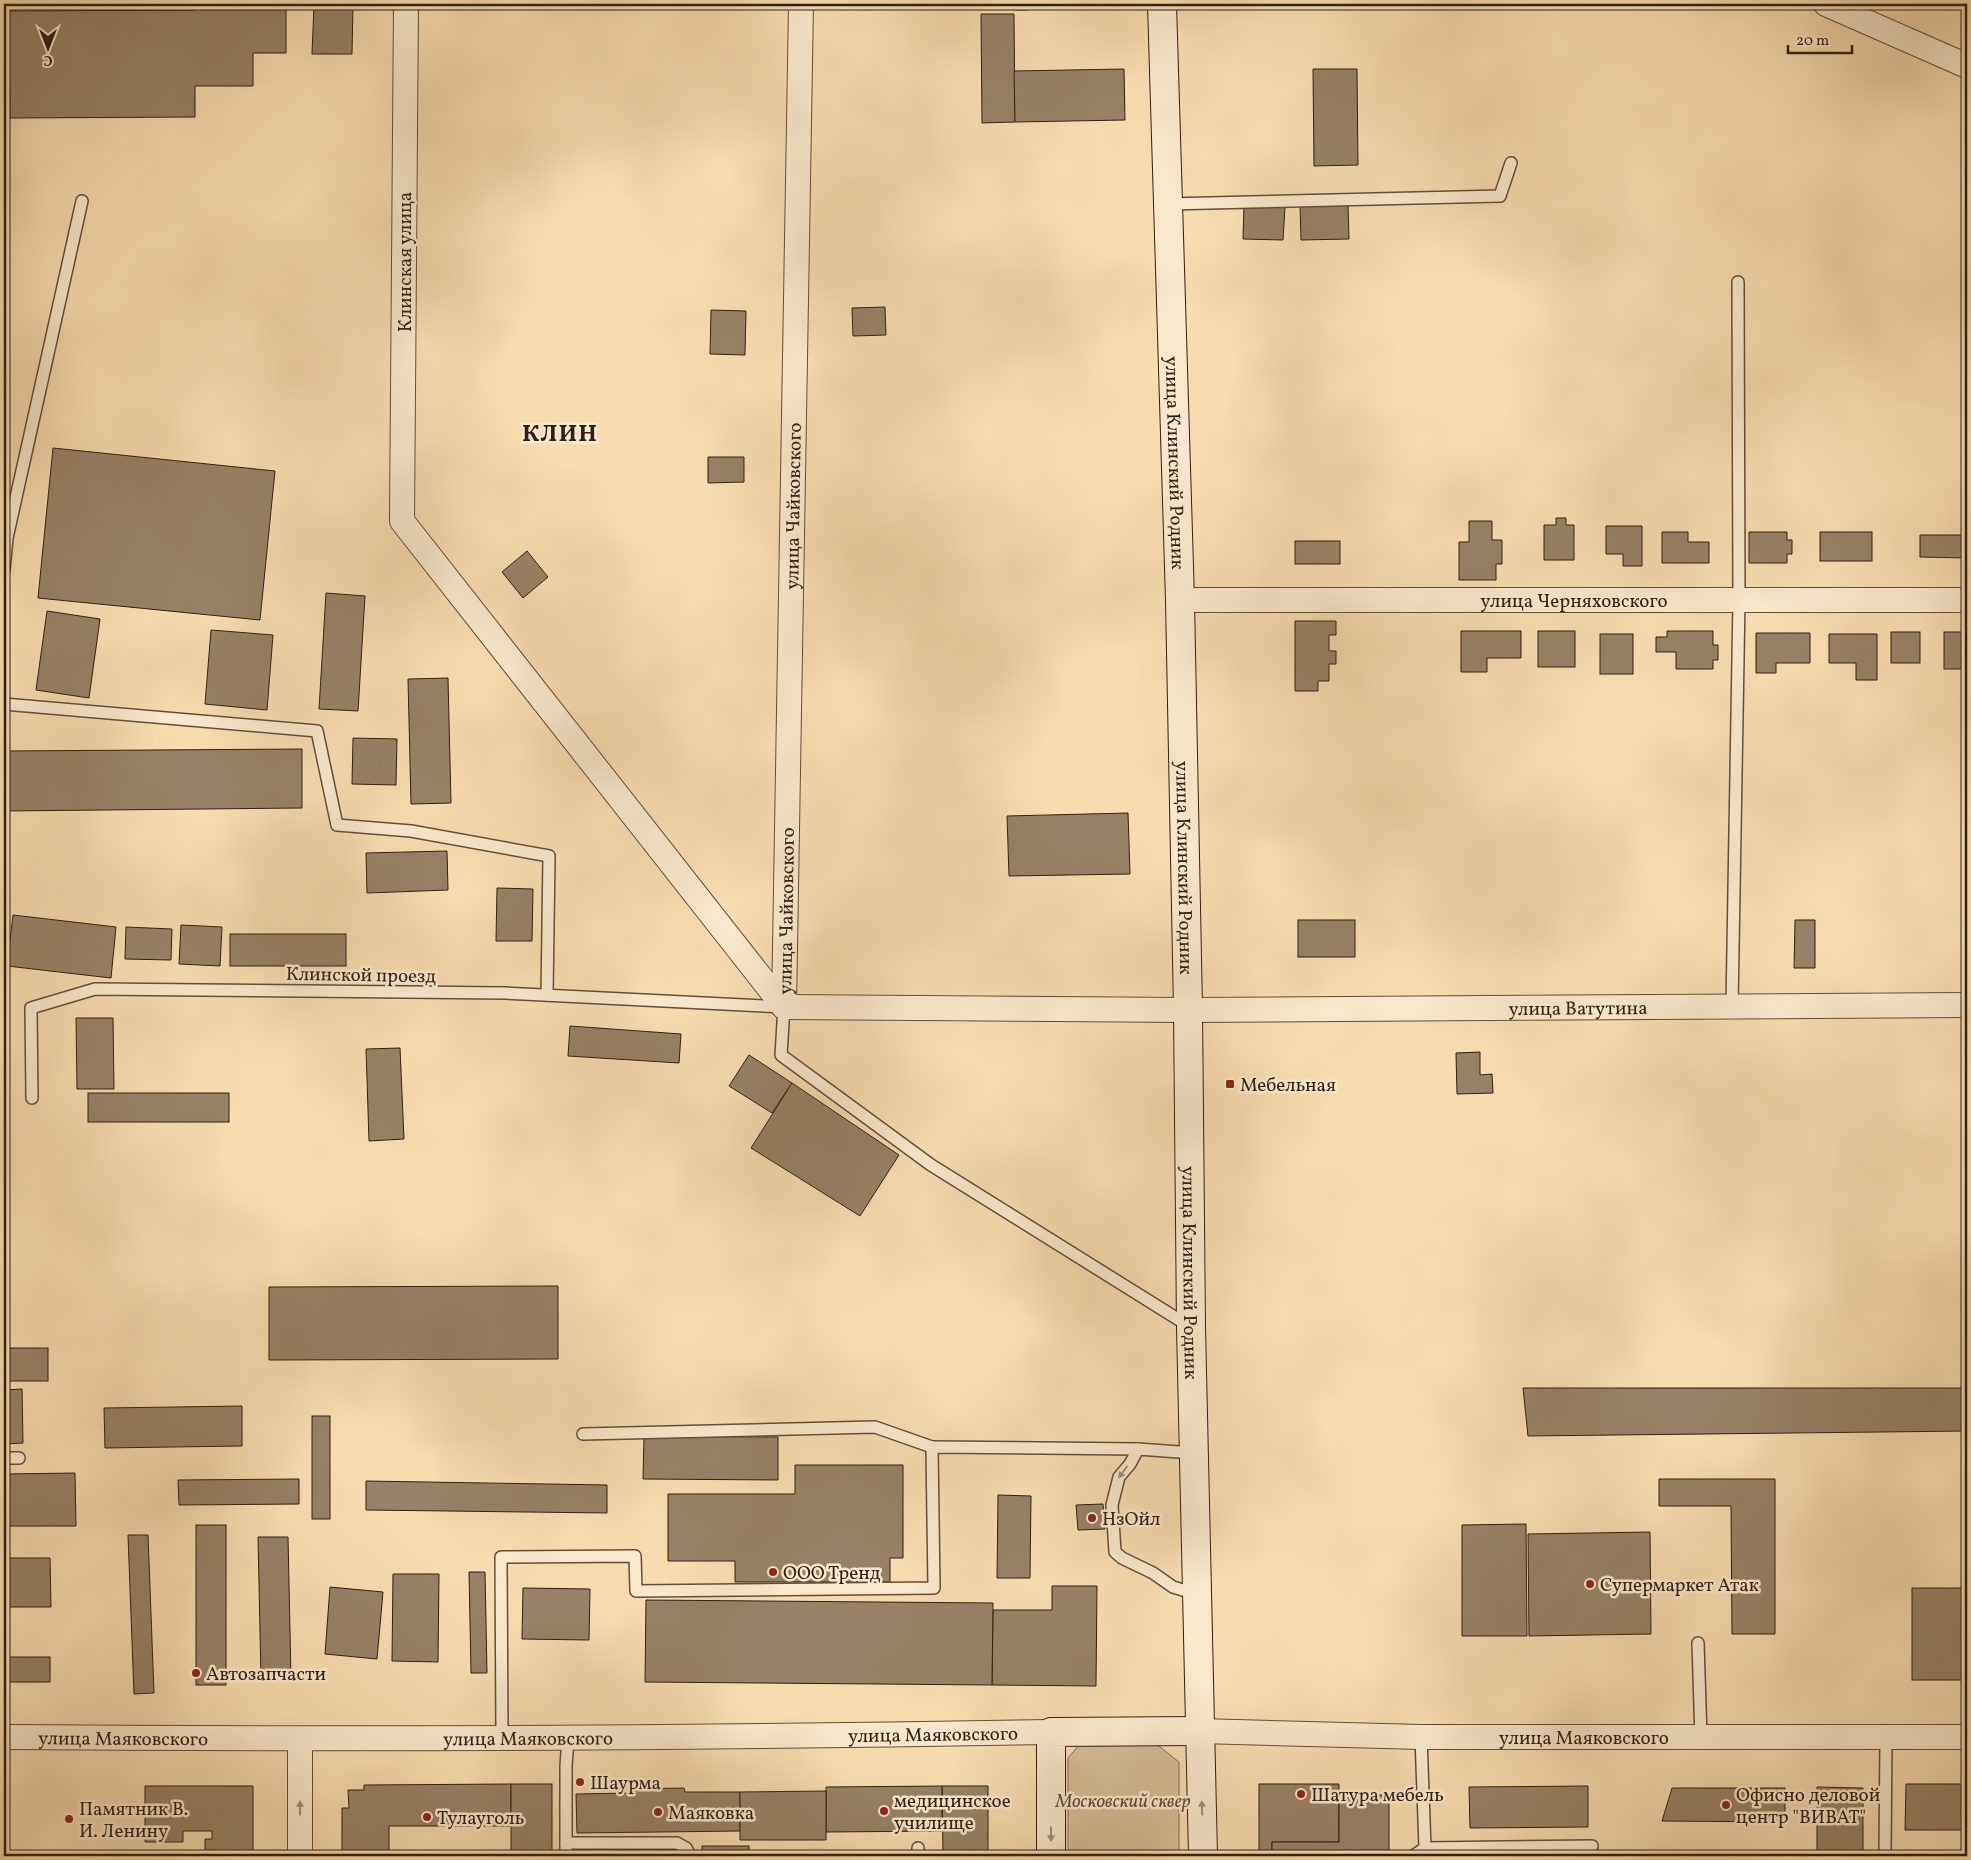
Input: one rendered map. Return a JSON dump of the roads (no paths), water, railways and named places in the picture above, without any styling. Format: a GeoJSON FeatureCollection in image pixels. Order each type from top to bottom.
{"type":"FeatureCollection","features":[{"type":"Feature","properties":{"kind":"main road","name":"улица Клинский Родник"},"geometry":{"type":"LineString","coordinates":[[1162,4],[1180,600],[1188,1010],[1193,1453],[1203,1856]]}},
{"type":"Feature","properties":{"kind":"main road"},"geometry":{"type":"LineString","coordinates":[[1051,1856],[1051,1732],[1200,1731]]}},
{"type":"Feature","properties":{"kind":"street","name":"Клинская улица"},"geometry":{"type":"LineString","coordinates":[[406,4],[402,520],[784,1007]]}},
{"type":"Feature","properties":{"kind":"street","name":"улица Чайковского"},"geometry":{"type":"LineString","coordinates":[[784,1007],[801,4]]}},
{"type":"Feature","properties":{"kind":"street"},"geometry":{"type":"LineString","coordinates":[[1826,4],[1967,66]]}},
{"type":"Feature","properties":{"kind":"street","name":"улица Черняховского"},"geometry":{"type":"LineString","coordinates":[[1180,600],[1967,600]]}},
{"type":"Feature","properties":{"kind":"street","name":"улица Ватутина"},"geometry":{"type":"LineString","coordinates":[[784,1007],[1188,1010],[1967,1005]]}},
{"type":"Feature","properties":{"kind":"street","name":"улица Маяковского"},"geometry":{"type":"LineString","coordinates":[[1200,1731],[1421,1737],[1967,1737]]}},
{"type":"Feature","properties":{"kind":"street","name":"улица Маяковского"},"geometry":{"type":"LineString","coordinates":[[4,1737],[568,1738],[1051,1732]]}},
{"type":"Feature","properties":{"kind":"street"},"geometry":{"type":"LineString","coordinates":[[300,1739],[300,1856]]}},
{"type":"Feature","properties":{"kind":"lane"},"geometry":{"type":"LineString","coordinates":[[1168,204],[1500,196],[1511,163]]}},
{"type":"Feature","properties":{"kind":"lane"},"geometry":{"type":"LineString","coordinates":[[4,570],[7,538],[82,201]]}},
{"type":"Feature","properties":{"kind":"lane"},"geometry":{"type":"LineString","coordinates":[[1732,1006],[1739,600],[1738,282]]}},
{"type":"Feature","properties":{"kind":"lane"},"geometry":{"type":"LineString","coordinates":[[4,704],[317,731],[337,825],[411,831],[549,856],[547,995]]}},
{"type":"Feature","properties":{"kind":"lane","name":"Клинской проезд"},"geometry":{"type":"LineString","coordinates":[[32,1098],[31,1008],[96,989],[505,993],[784,1007]]}},
{"type":"Feature","properties":{"kind":"lane"},"geometry":{"type":"LineString","coordinates":[[784,1007],[781,1055],[931,1165],[1191,1327]]}},
{"type":"Feature","properties":{"kind":"lane"},"geometry":{"type":"LineString","coordinates":[[584,1434],[875,1427],[932,1447],[1138,1449],[1193,1453]]}},
{"type":"Feature","properties":{"kind":"lane"},"geometry":{"type":"LineString","coordinates":[[502,1738],[501,1557],[635,1556],[636,1591],[934,1588],[932,1447]]}},
{"type":"Feature","properties":{"kind":"lane"},"geometry":{"type":"LineString","coordinates":[[1138,1449],[1130,1464],[1119,1477],[1112,1505],[1115,1552],[1154,1573],[1172,1587],[1196,1594]]}},
{"type":"Feature","properties":{"kind":"lane"},"geometry":{"type":"LineString","coordinates":[[4,1458],[19,1458]]}},
{"type":"Feature","properties":{"kind":"lane"},"geometry":{"type":"LineString","coordinates":[[1698,1643],[1701,1738]]}},
{"type":"Feature","properties":{"kind":"lane"},"geometry":{"type":"LineString","coordinates":[[1421,1737],[1425,1848]]}},
{"type":"Feature","properties":{"kind":"lane"},"geometry":{"type":"LineString","coordinates":[[1885,1856],[1886,1737]]}},
{"type":"Feature","properties":{"kind":"lane"},"geometry":{"type":"LineString","coordinates":[[566,1856],[568,1738]]}},
{"type":"Feature","properties":{"kind":"lane"},"geometry":{"type":"LineString","coordinates":[[566,1843],[677,1843],[686,1848],[690,1856]]}},
{"type":"Feature","properties":{"kind":"lane"},"geometry":{"type":"LineString","coordinates":[[1414,1856],[1425,1848],[1486,1852],[1592,1846]]}},
{"type":"Feature","properties":{"kind":"place","name":"Мебельная"},"geometry":{"type":"Point","coordinates":[1230,1084]}},
{"type":"Feature","properties":{"kind":"place","name":"НзОйл"},"geometry":{"type":"Point","coordinates":[1092,1518]}},
{"type":"Feature","properties":{"kind":"place","name":"ООО Тренд"},"geometry":{"type":"Point","coordinates":[773,1572]}},
{"type":"Feature","properties":{"kind":"place","name":"Супермаркет Атак"},"geometry":{"type":"Point","coordinates":[1590,1584]}},
{"type":"Feature","properties":{"kind":"place","name":"Автозапчасти"},"geometry":{"type":"Point","coordinates":[196,1673]}},
{"type":"Feature","properties":{"kind":"place","name":"Шаурма"},"geometry":{"type":"Point","coordinates":[580,1782]}},
{"type":"Feature","properties":{"kind":"place","name":"Шатура мебель"},"geometry":{"type":"Point","coordinates":[1301,1794]}},
{"type":"Feature","properties":{"kind":"place","name":"Офисно деловой центр \"ВИВАТ\""},"geometry":{"type":"Point","coordinates":[1726,1805]}},
{"type":"Feature","properties":{"kind":"place","name":"медицинское училище"},"geometry":{"type":"Point","coordinates":[884,1811]}},
{"type":"Feature","properties":{"kind":"place","name":"Маяковка"},"geometry":{"type":"Point","coordinates":[658,1812]}},
{"type":"Feature","properties":{"kind":"place","name":"Тулауголь"},"geometry":{"type":"Point","coordinates":[427,1817]}},
{"type":"Feature","properties":{"kind":"place","name":"Памятник В. И. Ленину"},"geometry":{"type":"Point","coordinates":[69,1819]}},
{"type":"Feature","properties":{"kind":"district","name":"КЛИН"},"geometry":{"type":"Point","coordinates":[560,433]}},
{"type":"Feature","properties":{"kind":"park label","name":"Московский сквер"},"geometry":{"type":"Point","coordinates":[1123,1800]}}]}
